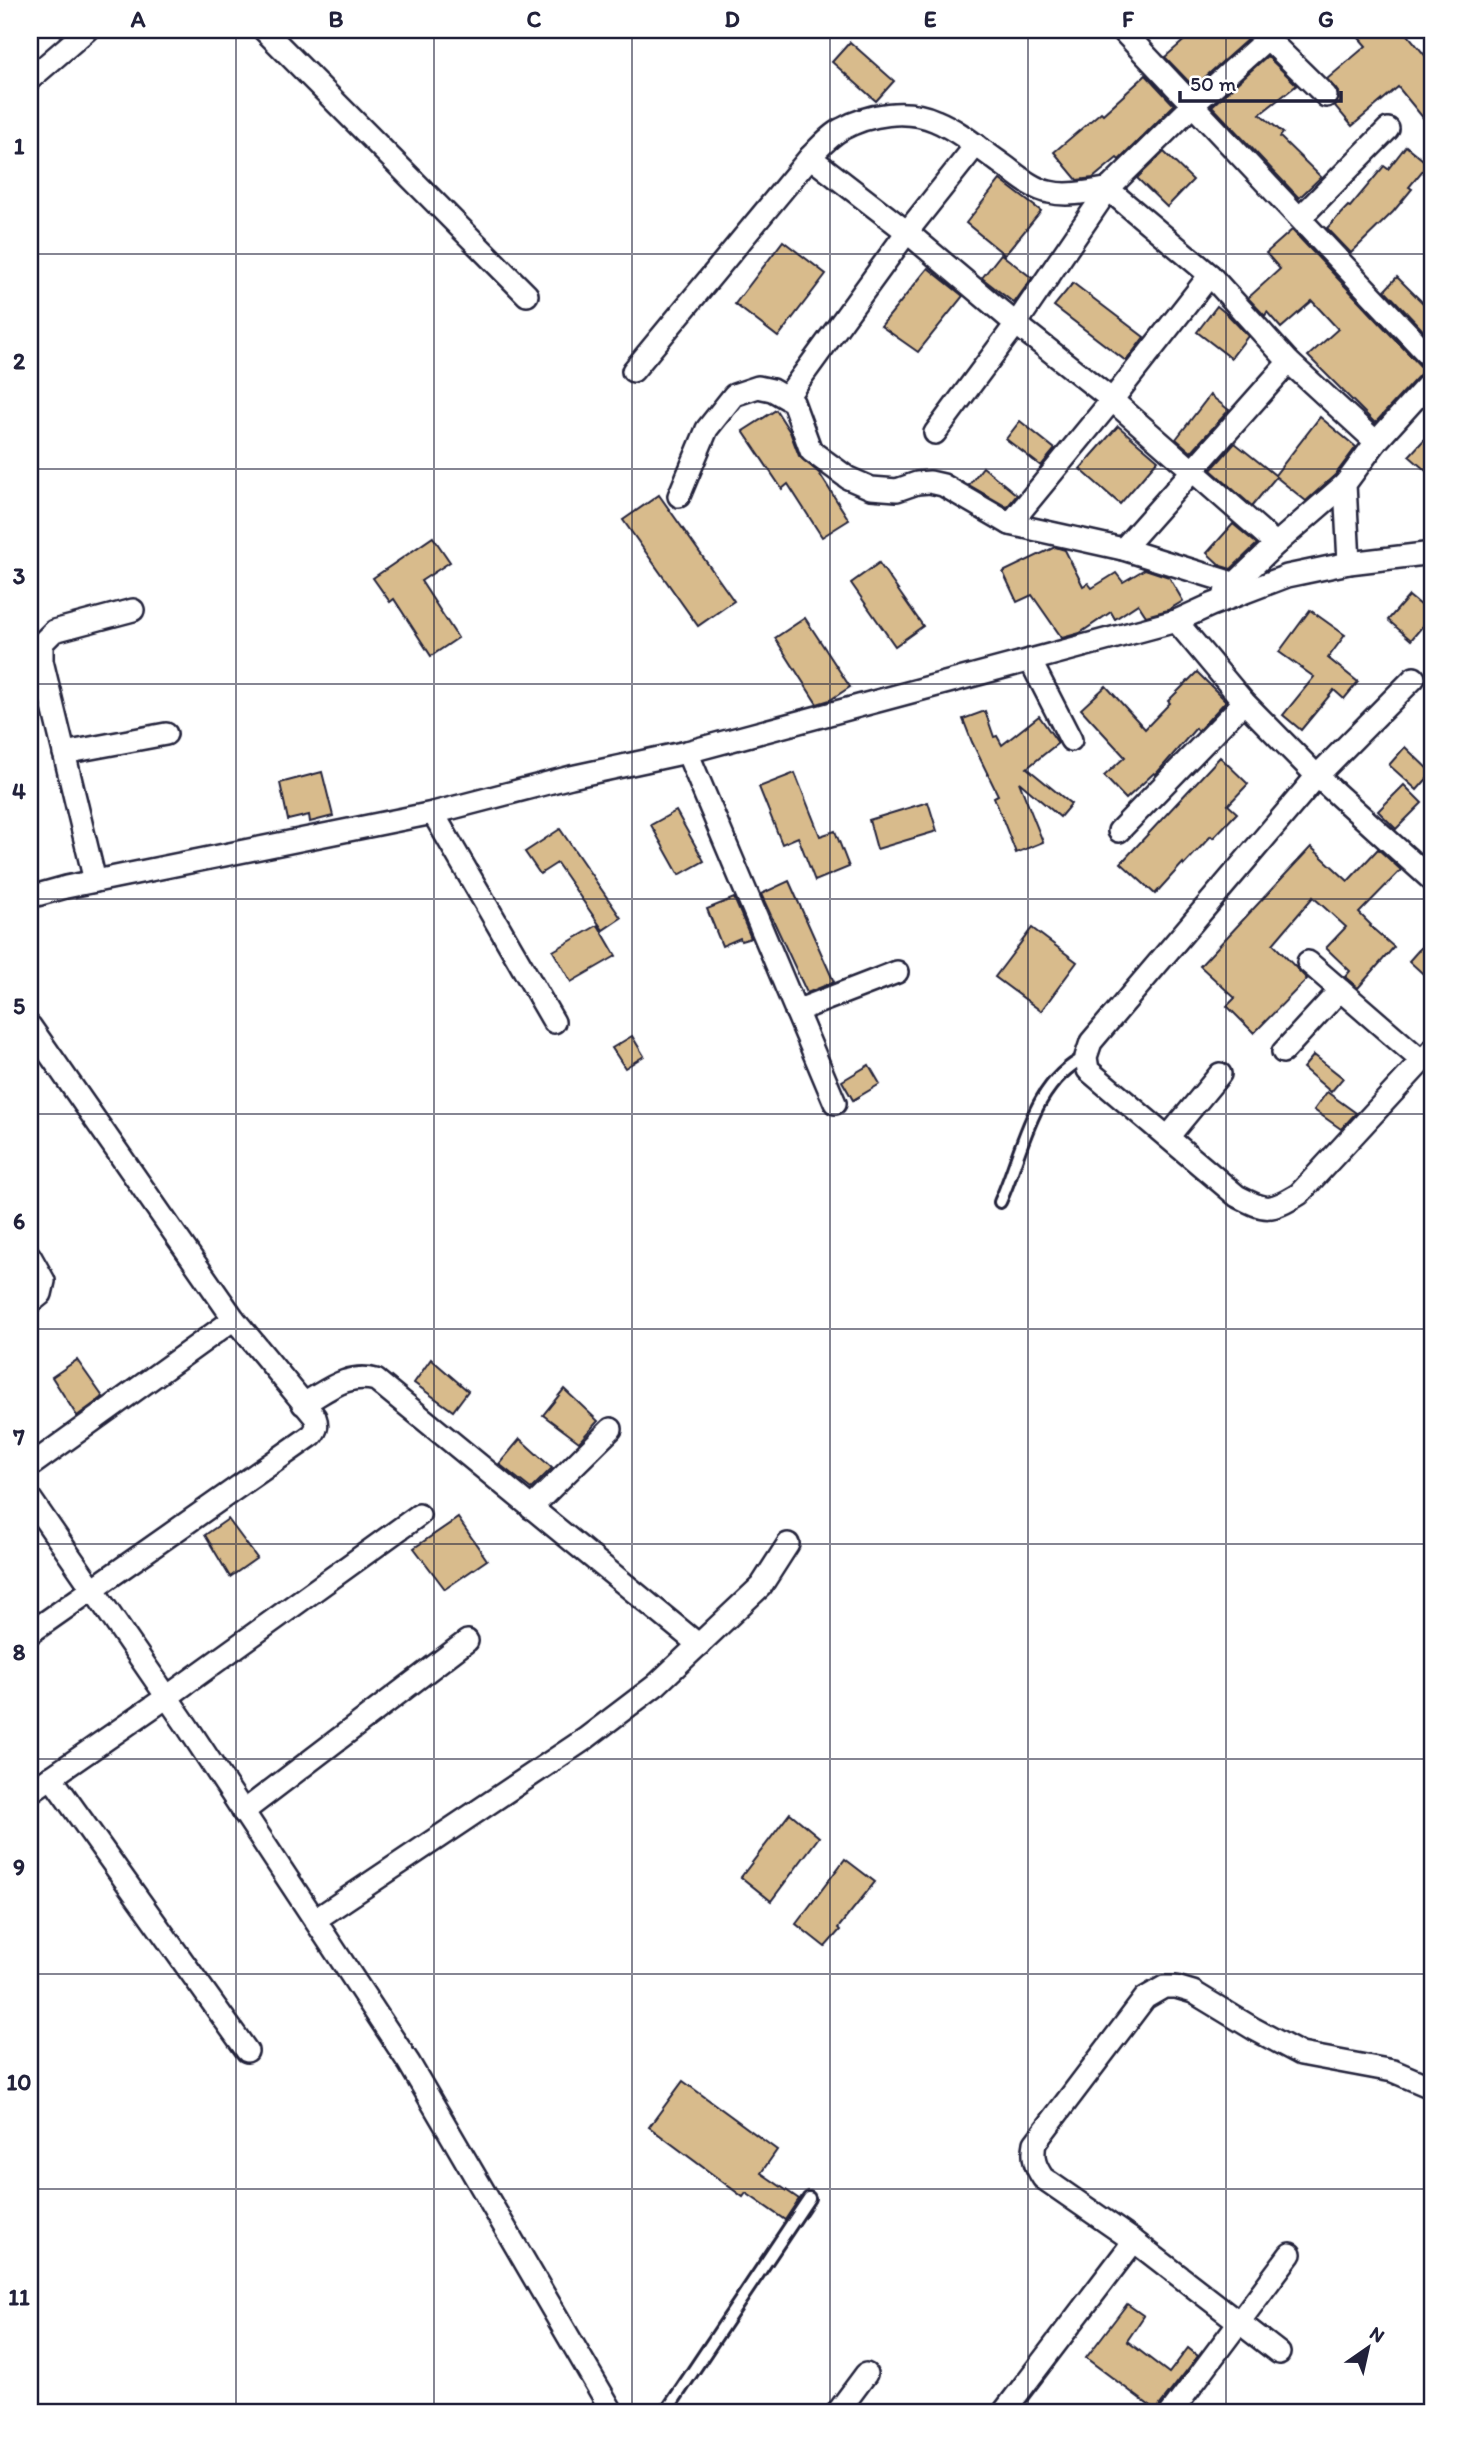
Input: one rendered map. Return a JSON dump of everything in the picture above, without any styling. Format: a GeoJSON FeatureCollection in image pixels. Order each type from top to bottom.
{"type":"FeatureCollection","features":[{"type":"Feature","properties":{"kind":"street"},"geometry":{"type":"LineString","coordinates":[[30,79],[87,30]]}},
{"type":"Feature","properties":{"kind":"street"},"geometry":{"type":"LineString","coordinates":[[264,30],[527,295]]}},
{"type":"Feature","properties":{"kind":"street"},"geometry":{"type":"LineString","coordinates":[[1122,30],[1433,360]]}},
{"type":"Feature","properties":{"kind":"street"},"geometry":{"type":"LineString","coordinates":[[935,433],[1016,324],[1108,190],[1264,34],[1326,96]]}},
{"type":"Feature","properties":{"kind":"street"},"geometry":{"type":"LineString","coordinates":[[633,371],[810,157],[841,129],[863,120],[896,113],[935,120],[1047,192],[1070,195],[1108,190],[1210,275],[1289,362],[1376,442]]}},
{"type":"Feature","properties":{"kind":"street"},"geometry":{"type":"LineString","coordinates":[[1300,218],[1388,129]]}},
{"type":"Feature","properties":{"kind":"street"},"geometry":{"type":"LineString","coordinates":[[787,397],[907,232],[976,145]]}},
{"type":"Feature","properties":{"kind":"street"},"geometry":{"type":"LineString","coordinates":[[810,157],[907,232],[1112,400],[1276,544]]}},
{"type":"Feature","properties":{"kind":"street"},"geometry":{"type":"LineString","coordinates":[[1010,524],[1210,275]]}},
{"type":"Feature","properties":{"kind":"street"},"geometry":{"type":"LineString","coordinates":[[1123,549],[1289,362]]}},
{"type":"Feature","properties":{"kind":"street"},"geometry":{"type":"LineString","coordinates":[[1212,604],[1345,484],[1376,442],[1433,379]]}},
{"type":"Feature","properties":{"kind":"street"},"geometry":{"type":"LineString","coordinates":[[679,496],[707,429],[734,396],[758,387],[787,397],[796,409],[811,451],[848,478],[871,488],[897,490],[930,482],[943,485],[1010,524],[1123,549],[1236,583]]}},
{"type":"Feature","properties":{"kind":"street"},"geometry":{"type":"LineString","coordinates":[[1345,484],[1349,563]]}},
{"type":"Feature","properties":{"kind":"street"},"geometry":{"type":"LineString","coordinates":[[30,897],[95,881],[433,813],[570,777],[687,752],[1176,621],[1212,604],[1287,576],[1349,563],[1433,553]]}},
{"type":"Feature","properties":{"kind":"street"},"geometry":{"type":"LineString","coordinates":[[95,881],[42,661],[43,643],[54,631],[133,610]]}},
{"type":"Feature","properties":{"kind":"street"},"geometry":{"type":"LineString","coordinates":[[1176,621],[1244,702],[1317,776],[1433,881]]}},
{"type":"Feature","properties":{"kind":"street"},"geometry":{"type":"LineString","coordinates":[[1030,660],[1070,740]]}},
{"type":"Feature","properties":{"kind":"street"},"geometry":{"type":"LineString","coordinates":[[1308,962],[1340,990],[1427,1055],[1299,1194],[1277,1207],[1258,1207],[1237,1196],[1088,1070],[1086,1057],[1091,1042],[1317,776],[1414,678]]}},
{"type":"Feature","properties":{"kind":"street"},"geometry":{"type":"LineString","coordinates":[[1119,831],[1244,702]]}},
{"type":"Feature","properties":{"kind":"street"},"geometry":{"type":"LineString","coordinates":[[64,753],[166,734]]}},
{"type":"Feature","properties":{"kind":"street"},"geometry":{"type":"LineString","coordinates":[[687,752],[835,1103]]}},
{"type":"Feature","properties":{"kind":"street"},"geometry":{"type":"LineString","coordinates":[[433,813],[554,1022]]}},
{"type":"Feature","properties":{"kind":"street"},"geometry":{"type":"LineString","coordinates":[[796,1011],[897,972]]}},
{"type":"Feature","properties":{"kind":"street"},"geometry":{"type":"LineString","coordinates":[[1283,1052],[1340,990]]}},
{"type":"Feature","properties":{"kind":"street"},"geometry":{"type":"LineString","coordinates":[[30,1026],[234,1319],[317,1422],[317,1429],[312,1435],[30,1633]]}},
{"type":"Feature","properties":{"kind":"street"},"geometry":{"type":"LineString","coordinates":[[1168,1137],[1220,1074]]}},
{"type":"Feature","properties":{"kind":"street"},"geometry":{"type":"LineString","coordinates":[[30,1256],[44,1282],[41,1294],[30,1303]]}},
{"type":"Feature","properties":{"kind":"street"},"geometry":{"type":"LineString","coordinates":[[30,1466],[234,1319]]}},
{"type":"Feature","properties":{"kind":"street"},"geometry":{"type":"LineString","coordinates":[[303,1404],[351,1378],[362,1376],[376,1380],[699,1645]]}},
{"type":"Feature","properties":{"kind":"street"},"geometry":{"type":"LineString","coordinates":[[531,1508],[611,1429]]}},
{"type":"Feature","properties":{"kind":"street"},"geometry":{"type":"LineString","coordinates":[[30,1498],[167,1697],[409,2063],[613,2413]]}},
{"type":"Feature","properties":{"kind":"street"},"geometry":{"type":"LineString","coordinates":[[30,1792],[419,1515]]}},
{"type":"Feature","properties":{"kind":"street"},"geometry":{"type":"LineString","coordinates":[[315,1920],[585,1739],[656,1685],[761,1586],[788,1544]]}},
{"type":"Feature","properties":{"kind":"street"},"geometry":{"type":"LineString","coordinates":[[243,1812],[467,1641]]}},
{"type":"Feature","properties":{"kind":"street"},"geometry":{"type":"LineString","coordinates":[[51,1777],[247,2051]]}},
{"type":"Feature","properties":{"kind":"street"},"geometry":{"type":"LineString","coordinates":[[1279,2353],[1134,2241],[1043,2178],[1033,2155],[1035,2143],[1145,1998],[1164,1987],[1193,1992],[1254,2029],[1301,2053],[1393,2071],[1433,2088]]}},
{"type":"Feature","properties":{"kind":"street"},"geometry":{"type":"LineString","coordinates":[[1003,2413],[1134,2241]]}},
{"type":"Feature","properties":{"kind":"street"},"geometry":{"type":"LineString","coordinates":[[1171,2413],[1290,2254]]}},
{"type":"Feature","properties":{"kind":"street"},"geometry":{"type":"LineString","coordinates":[[837,2413],[866,2374]]}},
{"type":"Feature","properties":{"kind":"lane"},"geometry":{"type":"LineString","coordinates":[[1000,1202],[1014,1171],[1031,1116],[1068,1065],[1086,1057]]}},
{"type":"Feature","properties":{"kind":"lane"},"geometry":{"type":"LineString","coordinates":[[666,2413],[808,2198]]}},
{"type":"Feature","properties":{"kind":"building"},"geometry":{"type":"Polygon","coordinates":[[[1196,30],[1246,30],[1249,38],[1194,87],[1165,57],[1196,30]]]}},
{"type":"Feature","properties":{"kind":"building"},"geometry":{"type":"Polygon","coordinates":[[[1352,30],[1404,30],[1433,65],[1433,130],[1398,87],[1352,126],[1335,106],[1339,99],[1338,92],[1327,79],[1366,46],[1352,30]]]}},
{"type":"Feature","properties":{"kind":"building"},"geometry":{"type":"Polygon","coordinates":[[[850,42],[894,81],[876,101],[832,62],[850,42]]]}},
{"type":"Feature","properties":{"kind":"building"},"geometry":{"type":"Polygon","coordinates":[[[1267,56],[1297,85],[1260,114],[1283,133],[1280,137],[1321,177],[1299,198],[1212,106],[1267,56]]]}},
{"type":"Feature","properties":{"kind":"building"},"geometry":{"type":"Polygon","coordinates":[[[1146,75],[1174,105],[1119,160],[1117,158],[1093,178],[1077,180],[1054,152],[1101,112],[1103,114],[1146,75]]]}},
{"type":"Feature","properties":{"kind":"building"},"geometry":{"type":"Polygon","coordinates":[[[1406,146],[1428,164],[1393,212],[1351,253],[1327,228],[1350,207],[1384,166],[1388,169],[1406,146]]]}},
{"type":"Feature","properties":{"kind":"building"},"geometry":{"type":"Polygon","coordinates":[[[1164,152],[1193,180],[1167,207],[1137,178],[1164,152]]]}},
{"type":"Feature","properties":{"kind":"building"},"geometry":{"type":"Polygon","coordinates":[[[1000,180],[1041,211],[1005,255],[966,223],[1000,180]]]}},
{"type":"Feature","properties":{"kind":"building"},"geometry":{"type":"Polygon","coordinates":[[[1292,230],[1424,370],[1375,423],[1308,356],[1338,329],[1312,301],[1281,328],[1267,312],[1265,316],[1248,298],[1280,269],[1266,253],[1292,230]]]}},
{"type":"Feature","properties":{"kind":"building"},"geometry":{"type":"Polygon","coordinates":[[[783,241],[826,274],[778,337],[735,304],[783,241]]]}},
{"type":"Feature","properties":{"kind":"building"},"geometry":{"type":"Polygon","coordinates":[[[1001,254],[1032,278],[1014,303],[982,278],[1001,254]]]}},
{"type":"Feature","properties":{"kind":"building"},"geometry":{"type":"Polygon","coordinates":[[[928,268],[963,296],[918,352],[881,326],[928,268]]]}},
{"type":"Feature","properties":{"kind":"building"},"geometry":{"type":"Polygon","coordinates":[[[1397,277],[1433,313],[1433,341],[1385,290],[1397,277]]]}},
{"type":"Feature","properties":{"kind":"building"},"geometry":{"type":"Polygon","coordinates":[[[1073,283],[1144,337],[1126,361],[1054,306],[1073,283]]]}},
{"type":"Feature","properties":{"kind":"building"},"geometry":{"type":"Polygon","coordinates":[[[1217,306],[1248,336],[1231,358],[1197,332],[1217,306]]]}},
{"type":"Feature","properties":{"kind":"building"},"geometry":{"type":"Polygon","coordinates":[[[1210,395],[1229,410],[1191,452],[1176,439],[1210,395]]]}},
{"type":"Feature","properties":{"kind":"building"},"geometry":{"type":"Polygon","coordinates":[[[776,410],[790,432],[799,456],[819,473],[849,520],[822,537],[788,484],[782,489],[743,431],[776,410]]]}},
{"type":"Feature","properties":{"kind":"building"},"geometry":{"type":"Polygon","coordinates":[[[1320,417],[1356,447],[1335,475],[1306,501],[1276,477],[1252,506],[1211,470],[1235,443],[1275,475],[1320,417]]]}},
{"type":"Feature","properties":{"kind":"building"},"geometry":{"type":"Polygon","coordinates":[[[1020,421],[1055,449],[1041,466],[1006,439],[1020,421]]]}},
{"type":"Feature","properties":{"kind":"building"},"geometry":{"type":"Polygon","coordinates":[[[1118,426],[1158,460],[1120,504],[1080,469],[1118,426]]]}},
{"type":"Feature","properties":{"kind":"building"},"geometry":{"type":"Polygon","coordinates":[[[1433,430],[1433,477],[1409,456],[1433,430]]]}},
{"type":"Feature","properties":{"kind":"building"},"geometry":{"type":"Polygon","coordinates":[[[983,467],[1017,495],[1007,507],[969,485],[983,467]]]}},
{"type":"Feature","properties":{"kind":"building"},"geometry":{"type":"Polygon","coordinates":[[[659,495],[734,601],[698,626],[623,520],[659,495]]]}},
{"type":"Feature","properties":{"kind":"building"},"geometry":{"type":"Polygon","coordinates":[[[1233,524],[1257,544],[1231,569],[1221,566],[1207,553],[1233,524]]]}},
{"type":"Feature","properties":{"kind":"building"},"geometry":{"type":"Polygon","coordinates":[[[433,537],[450,562],[421,581],[458,638],[431,656],[394,599],[390,602],[373,578],[433,537]]]}},
{"type":"Feature","properties":{"kind":"building"},"geometry":{"type":"Polygon","coordinates":[[[1055,547],[1065,550],[1083,586],[1088,583],[1092,588],[1116,573],[1123,582],[1145,569],[1169,577],[1183,601],[1168,610],[1146,616],[1138,604],[1115,619],[1111,612],[1080,633],[1062,638],[1032,595],[1017,602],[1003,572],[1055,547]]]}},
{"type":"Feature","properties":{"kind":"building"},"geometry":{"type":"Polygon","coordinates":[[[879,563],[923,626],[895,646],[851,583],[879,563]]]}},
{"type":"Feature","properties":{"kind":"building"},"geometry":{"type":"Polygon","coordinates":[[[1409,596],[1432,615],[1411,640],[1388,620],[1409,596]]]}},
{"type":"Feature","properties":{"kind":"building"},"geometry":{"type":"Polygon","coordinates":[[[1310,610],[1345,635],[1328,658],[1358,682],[1344,699],[1334,690],[1301,730],[1283,715],[1314,677],[1279,652],[1310,610]]]}},
{"type":"Feature","properties":{"kind":"building"},"geometry":{"type":"Polygon","coordinates":[[[805,618],[850,687],[830,700],[817,704],[775,638],[805,618]]]}},
{"type":"Feature","properties":{"kind":"building"},"geometry":{"type":"Polygon","coordinates":[[[1197,672],[1226,701],[1198,731],[1196,728],[1156,774],[1126,799],[1104,776],[1125,757],[1081,709],[1106,686],[1145,729],[1197,672]]]}},
{"type":"Feature","properties":{"kind":"building"},"geometry":{"type":"Polygon","coordinates":[[[985,711],[994,737],[997,736],[1002,745],[1039,716],[1058,743],[1027,768],[1071,804],[1060,817],[1019,782],[1043,842],[1016,853],[994,797],[998,795],[963,719],[985,711]]]}},
{"type":"Feature","properties":{"kind":"building"},"geometry":{"type":"Polygon","coordinates":[[[1405,747],[1432,773],[1417,790],[1389,765],[1405,747]]]}},
{"type":"Feature","properties":{"kind":"building"},"geometry":{"type":"Polygon","coordinates":[[[1220,757],[1248,784],[1228,805],[1237,813],[1184,865],[1183,863],[1155,894],[1121,863],[1220,757]]]}},
{"type":"Feature","properties":{"kind":"building"},"geometry":{"type":"Polygon","coordinates":[[[322,772],[333,816],[310,822],[309,815],[288,820],[280,783],[322,772]]]}},
{"type":"Feature","properties":{"kind":"building"},"geometry":{"type":"Polygon","coordinates":[[[795,773],[820,836],[835,831],[849,867],[815,881],[798,837],[782,844],[759,787],[795,773]]]}},
{"type":"Feature","properties":{"kind":"building"},"geometry":{"type":"Polygon","coordinates":[[[1404,785],[1422,803],[1396,829],[1378,811],[1404,785]]]}},
{"type":"Feature","properties":{"kind":"building"},"geometry":{"type":"Polygon","coordinates":[[[928,802],[937,831],[877,849],[869,820],[928,802]]]}},
{"type":"Feature","properties":{"kind":"building"},"geometry":{"type":"Polygon","coordinates":[[[676,811],[704,861],[679,875],[651,825],[676,811]]]}},
{"type":"Feature","properties":{"kind":"building"},"geometry":{"type":"Polygon","coordinates":[[[560,829],[621,918],[603,930],[557,863],[540,874],[525,852],[560,829]]]}},
{"type":"Feature","properties":{"kind":"building"},"geometry":{"type":"Polygon","coordinates":[[[1311,847],[1348,881],[1378,849],[1401,870],[1359,913],[1394,947],[1358,988],[1345,977],[1350,971],[1326,948],[1346,927],[1313,897],[1273,944],[1307,979],[1254,1033],[1227,1006],[1235,998],[1200,966],[1311,847]]]}},
{"type":"Feature","properties":{"kind":"building"},"geometry":{"type":"Polygon","coordinates":[[[789,881],[834,982],[807,993],[761,894],[789,881]]]}},
{"type":"Feature","properties":{"kind":"building"},"geometry":{"type":"Polygon","coordinates":[[[734,898],[751,938],[741,941],[740,938],[722,946],[707,909],[734,898]]]}},
{"type":"Feature","properties":{"kind":"building"},"geometry":{"type":"Polygon","coordinates":[[[598,925],[616,956],[571,982],[553,951],[598,925]]]}},
{"type":"Feature","properties":{"kind":"building"},"geometry":{"type":"Polygon","coordinates":[[[1032,928],[1077,962],[1041,1011],[995,977],[1032,928]]]}},
{"type":"Feature","properties":{"kind":"building"},"geometry":{"type":"Polygon","coordinates":[[[1433,934],[1433,983],[1409,961],[1433,934]]]}},
{"type":"Feature","properties":{"kind":"building"},"geometry":{"type":"Polygon","coordinates":[[[632,1036],[644,1056],[625,1068],[612,1048],[632,1036]]]}},
{"type":"Feature","properties":{"kind":"building"},"geometry":{"type":"Polygon","coordinates":[[[1314,1055],[1343,1078],[1331,1092],[1303,1068],[1314,1055]]]}},
{"type":"Feature","properties":{"kind":"building"},"geometry":{"type":"Polygon","coordinates":[[[869,1065],[880,1084],[853,1100],[842,1081],[869,1065]]]}},
{"type":"Feature","properties":{"kind":"building"},"geometry":{"type":"Polygon","coordinates":[[[1327,1092],[1356,1113],[1341,1129],[1314,1110],[1327,1092]]]}},
{"type":"Feature","properties":{"kind":"building"},"geometry":{"type":"Polygon","coordinates":[[[431,1359],[468,1391],[453,1411],[414,1383],[431,1359]]]}},
{"type":"Feature","properties":{"kind":"building"},"geometry":{"type":"Polygon","coordinates":[[[77,1360],[103,1397],[77,1416],[52,1377],[77,1360]]]}},
{"type":"Feature","properties":{"kind":"building"},"geometry":{"type":"Polygon","coordinates":[[[564,1389],[598,1421],[579,1442],[543,1415],[564,1389]]]}},
{"type":"Feature","properties":{"kind":"building"},"geometry":{"type":"Polygon","coordinates":[[[520,1439],[552,1468],[531,1489],[499,1464],[520,1439]]]}},
{"type":"Feature","properties":{"kind":"building"},"geometry":{"type":"Polygon","coordinates":[[[458,1518],[487,1560],[445,1589],[414,1548],[458,1518]]]}},
{"type":"Feature","properties":{"kind":"building"},"geometry":{"type":"Polygon","coordinates":[[[228,1519],[257,1558],[230,1577],[205,1535],[228,1519]]]}},
{"type":"Feature","properties":{"kind":"building"},"geometry":{"type":"Polygon","coordinates":[[[790,1813],[819,1837],[771,1901],[741,1877],[790,1813]]]}},
{"type":"Feature","properties":{"kind":"building"},"geometry":{"type":"Polygon","coordinates":[[[845,1859],[875,1882],[825,1947],[796,1924],[845,1859]]]}},
{"type":"Feature","properties":{"kind":"building"},"geometry":{"type":"Polygon","coordinates":[[[683,2081],[777,2150],[761,2173],[799,2199],[785,2220],[746,2193],[743,2197],[649,2127],[683,2081]]]}},
{"type":"Feature","properties":{"kind":"building"},"geometry":{"type":"Polygon","coordinates":[[[1127,2304],[1144,2316],[1127,2341],[1169,2373],[1188,2348],[1198,2356],[1160,2405],[1158,2412],[1086,2358],[1127,2304]]]}}]}
